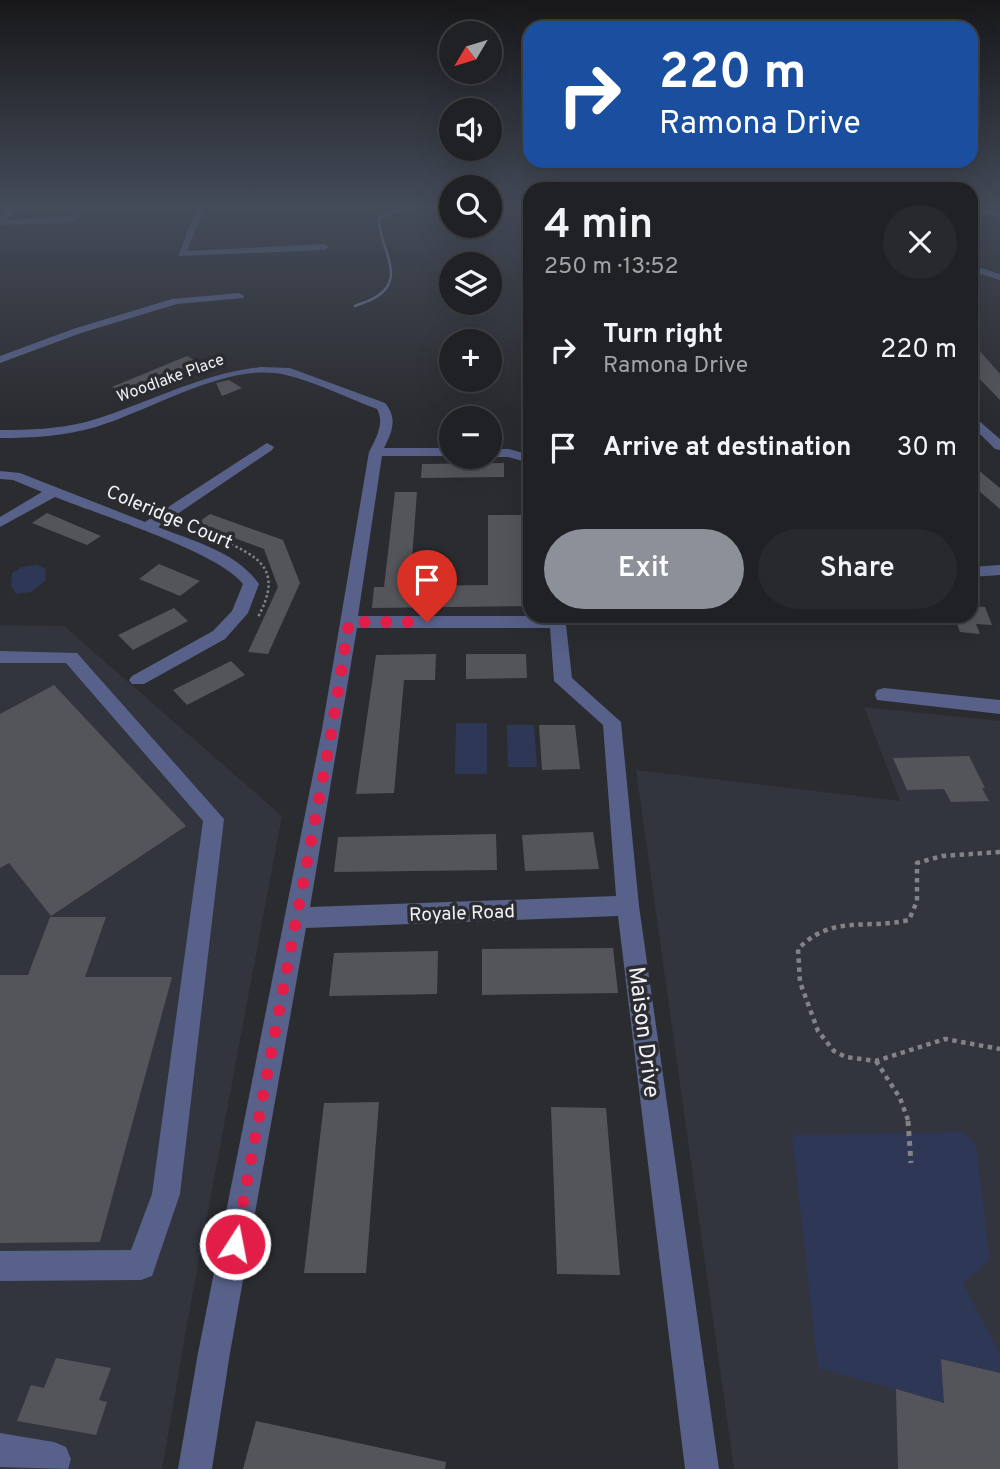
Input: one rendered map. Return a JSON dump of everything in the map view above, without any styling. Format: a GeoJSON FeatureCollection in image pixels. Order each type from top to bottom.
{"type":"FeatureCollection","features":[{"type":"Feature","properties":{"kind":"street"},"geometry":{"type":"LineString","coordinates":[[0,360],[176,301],[239,296]]}},
{"type":"Feature","properties":{"kind":"street"},"geometry":{"type":"LineString","coordinates":[[0,350],[70,324],[131,314]]}},
{"type":"Feature","properties":{"kind":"street","name":"Woodlake Place"},"geometry":{"type":"LineString","coordinates":[[0,434],[28,434],[99,422],[224,373],[271,369],[286,371],[381,406],[387,411],[389,418],[376,452]]}},
{"type":"Feature","properties":{"kind":"street"},"geometry":{"type":"LineString","coordinates":[[978,425],[1000,446]]}},
{"type":"Feature","properties":{"kind":"street"},"geometry":{"type":"LineString","coordinates":[[148,527],[267,447]]}},
{"type":"Feature","properties":{"kind":"street"},"geometry":{"type":"LineString","coordinates":[[195,1469],[349,622],[376,452],[439,452]]}},
{"type":"Feature","properties":{"kind":"street"},"geometry":{"type":"LineString","coordinates":[[502,453],[523,457]]}},
{"type":"Feature","properties":{"kind":"street","name":"Coleridge Court"},"geometry":{"type":"LineString","coordinates":[[0,475],[15,476],[210,553],[241,571],[251,584],[240,613],[219,635],[138,680]]}},
{"type":"Feature","properties":{"kind":"street"},"geometry":{"type":"LineString","coordinates":[[0,523],[54,491]]}},
{"type":"Feature","properties":{"kind":"street"},"geometry":{"type":"LineString","coordinates":[[978,572],[1000,570]]}},
{"type":"Feature","properties":{"kind":"street"},"geometry":{"type":"LineString","coordinates":[[349,622],[523,619]]}},
{"type":"Feature","properties":{"kind":"street","name":"Maison Drive"},"geometry":{"type":"LineString","coordinates":[[557,623],[563,681],[612,722],[628,906],[702,1469]]}},
{"type":"Feature","properties":{"kind":"street"},"geometry":{"type":"LineString","coordinates":[[0,657],[71,657],[214,819],[166,1194],[141,1265],[0,1266]]}},
{"type":"Feature","properties":{"kind":"street"},"geometry":{"type":"LineString","coordinates":[[884,695],[1000,707]]}},
{"type":"Feature","properties":{"kind":"street","name":"Royale Road"},"geometry":{"type":"LineString","coordinates":[[296,918],[628,906]]}},
{"type":"Feature","properties":{"kind":"street"},"geometry":{"type":"LineString","coordinates":[[0,1450],[54,1459],[51,1469]]}},
{"type":"Feature","properties":{"kind":"path"},"geometry":{"type":"LineString","coordinates":[[1000,852],[942,856],[917,863],[914,872],[919,888],[919,903],[909,920],[880,926],[832,925],[810,935],[798,949],[800,982],[818,1031],[834,1051],[846,1057],[876,1061],[945,1039],[1000,1049]]}},
{"type":"Feature","properties":{"kind":"path"},"geometry":{"type":"LineString","coordinates":[[876,1061],[900,1098],[909,1125],[911,1163]]}},
{"type":"Feature","properties":{"kind":"shaded area"},"geometry":{"type":"Polygon","coordinates":[[[37,565],[46,569],[45,581],[31,592],[16,594],[11,585],[12,573],[22,567],[37,565]]]}},
{"type":"Feature","properties":{"kind":"shaded area"},"geometry":{"type":"Polygon","coordinates":[[[0,625],[64,626],[282,816],[162,1469],[0,1469],[0,625]]]}},
{"type":"Feature","properties":{"kind":"shaded area"},"geometry":{"type":"Polygon","coordinates":[[[864,707],[1000,721],[1000,1469],[734,1469],[636,770],[900,801],[864,707]]]}},
{"type":"Feature","properties":{"kind":"shaded area"},"geometry":{"type":"Polygon","coordinates":[[[456,723],[487,723],[487,774],[455,774],[456,723]]]}},
{"type":"Feature","properties":{"kind":"shaded area"},"geometry":{"type":"Polygon","coordinates":[[[507,725],[534,725],[537,767],[508,767],[507,725]]]}},
{"type":"Feature","properties":{"kind":"shaded area"},"geometry":{"type":"Polygon","coordinates":[[[963,1132],[976,1145],[990,1259],[963,1284],[1000,1354],[1000,1373],[941,1359],[944,1403],[818,1368],[792,1135],[963,1132]]]}},
{"type":"Feature","properties":{"kind":"building"},"geometry":{"type":"Polygon","coordinates":[[[978,349],[1000,374],[1000,400],[978,377],[978,349]]]}},
{"type":"Feature","properties":{"kind":"building"},"geometry":{"type":"Polygon","coordinates":[[[187,356],[204,366],[128,396],[112,387],[187,356]]]}},
{"type":"Feature","properties":{"kind":"building"},"geometry":{"type":"Polygon","coordinates":[[[229,380],[242,388],[222,396],[216,383],[229,380]]]}},
{"type":"Feature","properties":{"kind":"building"},"geometry":{"type":"Polygon","coordinates":[[[502,463],[504,477],[421,478],[422,464],[439,464],[439,469],[502,469],[502,463]]]}},
{"type":"Feature","properties":{"kind":"building"},"geometry":{"type":"Polygon","coordinates":[[[978,470],[1000,488],[1000,509],[978,490],[978,470]]]}},
{"type":"Feature","properties":{"kind":"building"},"geometry":{"type":"Polygon","coordinates":[[[395,492],[417,492],[410,586],[488,585],[488,515],[522,515],[523,606],[372,608],[374,587],[384,587],[395,492]]]}},
{"type":"Feature","properties":{"kind":"building"},"geometry":{"type":"Polygon","coordinates":[[[47,513],[101,536],[87,545],[32,523],[47,513]]]}},
{"type":"Feature","properties":{"kind":"building"},"geometry":{"type":"Polygon","coordinates":[[[210,514],[283,540],[300,583],[268,654],[248,652],[278,587],[264,549],[196,524],[210,514]]]}},
{"type":"Feature","properties":{"kind":"building"},"geometry":{"type":"Polygon","coordinates":[[[159,564],[200,581],[180,596],[139,579],[159,564]]]}},
{"type":"Feature","properties":{"kind":"building"},"geometry":{"type":"Polygon","coordinates":[[[978,606],[985,607],[992,625],[976,624],[980,634],[960,632],[957,623],[978,623],[978,606]]]}},
{"type":"Feature","properties":{"kind":"building"},"geometry":{"type":"Polygon","coordinates":[[[174,608],[188,621],[133,650],[118,635],[174,608]]]}},
{"type":"Feature","properties":{"kind":"building"},"geometry":{"type":"Polygon","coordinates":[[[436,654],[435,680],[404,680],[394,793],[356,794],[376,655],[436,654]]]}},
{"type":"Feature","properties":{"kind":"building"},"geometry":{"type":"Polygon","coordinates":[[[466,654],[526,654],[527,678],[466,679],[466,654]]]}},
{"type":"Feature","properties":{"kind":"building"},"geometry":{"type":"Polygon","coordinates":[[[231,661],[245,675],[187,705],[173,690],[231,661]]]}},
{"type":"Feature","properties":{"kind":"building"},"geometry":{"type":"Polygon","coordinates":[[[54,685],[186,826],[51,916],[9,863],[0,868],[0,714],[54,685]]]}},
{"type":"Feature","properties":{"kind":"building"},"geometry":{"type":"Polygon","coordinates":[[[539,725],[575,725],[580,769],[542,770],[539,725]]]}},
{"type":"Feature","properties":{"kind":"building"},"geometry":{"type":"Polygon","coordinates":[[[969,756],[989,801],[951,802],[944,789],[907,790],[893,758],[969,756]]]}},
{"type":"Feature","properties":{"kind":"building"},"geometry":{"type":"Polygon","coordinates":[[[593,832],[599,869],[525,871],[522,835],[593,832]]]}},
{"type":"Feature","properties":{"kind":"building"},"geometry":{"type":"Polygon","coordinates":[[[496,834],[497,870],[334,872],[338,837],[496,834]]]}},
{"type":"Feature","properties":{"kind":"building"},"geometry":{"type":"Polygon","coordinates":[[[50,917],[106,917],[85,977],[172,977],[100,1242],[0,1243],[0,975],[28,975],[50,917]]]}},
{"type":"Feature","properties":{"kind":"building"},"geometry":{"type":"Polygon","coordinates":[[[613,948],[618,993],[482,995],[482,949],[613,948]]]}},
{"type":"Feature","properties":{"kind":"building"},"geometry":{"type":"Polygon","coordinates":[[[438,951],[437,994],[329,996],[334,953],[438,951]]]}},
{"type":"Feature","properties":{"kind":"building"},"geometry":{"type":"Polygon","coordinates":[[[379,1102],[366,1273],[304,1273],[324,1103],[379,1102]]]}},
{"type":"Feature","properties":{"kind":"building"},"geometry":{"type":"Polygon","coordinates":[[[551,1107],[606,1108],[620,1275],[557,1274],[551,1107]]]}},
{"type":"Feature","properties":{"kind":"building"},"geometry":{"type":"Polygon","coordinates":[[[56,1358],[111,1368],[99,1400],[107,1402],[96,1435],[17,1421],[31,1385],[44,1388],[56,1358]]]}},
{"type":"Feature","properties":{"kind":"building"},"geometry":{"type":"Polygon","coordinates":[[[941,1359],[1000,1373],[1000,1469],[898,1469],[896,1389],[944,1403],[941,1359]]]}},
{"type":"Feature","properties":{"kind":"building"},"geometry":{"type":"Polygon","coordinates":[[[256,1421],[446,1462],[445,1469],[243,1469],[256,1421]]]}},
{"type":"Feature","properties":{"kind":"waterway"},"geometry":{"type":"LineString","coordinates":[[355,306],[369,301],[386,289],[390,276]]}},
{"type":"Feature","properties":{"kind":"route"},"geometry":{"type":"LineString","coordinates":[[235,1244],[332,729],[349,622],[427,622]]}}]}
